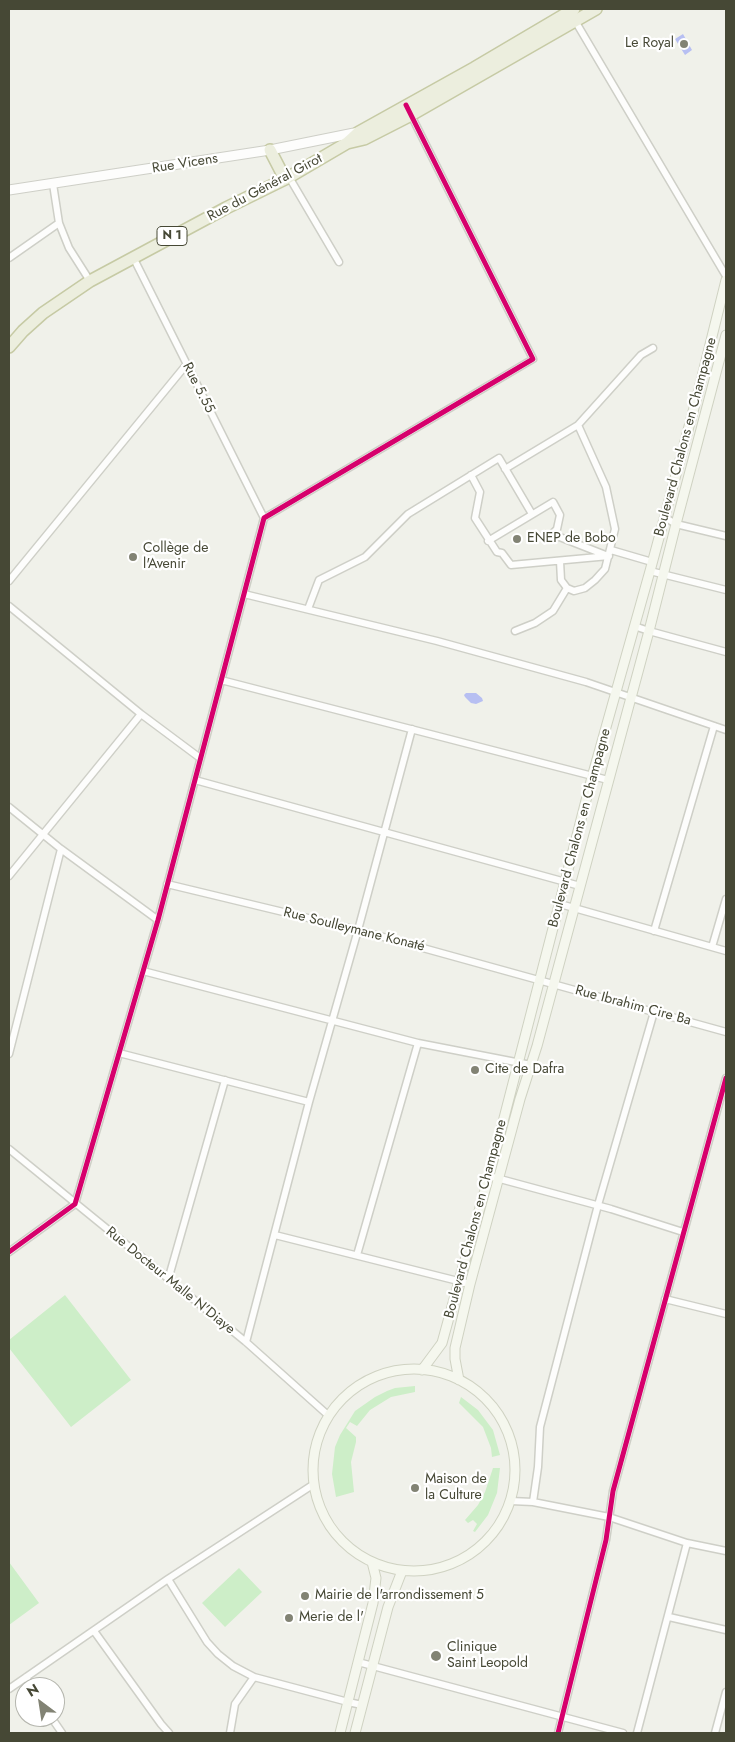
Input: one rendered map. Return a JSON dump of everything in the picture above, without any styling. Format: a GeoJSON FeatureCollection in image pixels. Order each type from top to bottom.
{"type":"FeatureCollection","features":[{"type":"Feature","properties":{"kind":"highway","name":"N 1"},"geometry":{"type":"LineString","coordinates":[[347,143],[364,139],[408,110],[573,14],[596,9]]}},
{"type":"Feature","properties":{"kind":"highway","name":"N 1"},"geometry":{"type":"LineString","coordinates":[[347,143],[359,132],[408,110]]}},
{"type":"Feature","properties":{"kind":"highway","name":"Rue du Général Girot"},"geometry":{"type":"LineString","coordinates":[[9,347],[43,313],[90,281],[287,178],[347,143]]}},
{"type":"Feature","properties":{"kind":"highway"},"geometry":{"type":"LineString","coordinates":[[270,150],[287,178]]}},
{"type":"Feature","properties":{"kind":"main road","name":"Boulevard Chalons en Champagne"},"geometry":{"type":"LineString","coordinates":[[422,1370],[442,1343],[489,1176],[592,777],[650,571],[726,280]]}},
{"type":"Feature","properties":{"kind":"main road","name":"Boulevard Chalons en Champagne"},"geometry":{"type":"LineString","coordinates":[[459,1380],[455,1348],[470,1284],[554,984],[726,335]]}},
{"type":"Feature","properties":{"kind":"main road"},"geometry":{"type":"LineString","coordinates":[[422,1370],[445,1374],[459,1380],[474,1388],[486,1399],[502,1418],[509,1433],[514,1449],[516,1466],[515,1483],[506,1514],[493,1534],[482,1546],[455,1563],[435,1569],[402,1571],[372,1562],[348,1547],[332,1529],[320,1508],[314,1484],[313,1468],[315,1451],[329,1416],[345,1397],[368,1381],[394,1372],[422,1370]]}},
{"type":"Feature","properties":{"kind":"main road"},"geometry":{"type":"LineString","coordinates":[[340,1733],[371,1614],[376,1578],[372,1562]]}},
{"type":"Feature","properties":{"kind":"main road"},"geometry":{"type":"LineString","coordinates":[[355,1733],[388,1607],[402,1571]]}},
{"type":"Feature","properties":{"kind":"street"},"geometry":{"type":"LineString","coordinates":[[573,14],[726,276]]}},
{"type":"Feature","properties":{"kind":"street"},"geometry":{"type":"LineString","coordinates":[[9,1252],[75,1204],[158,920],[264,518],[533,359],[408,110]]}},
{"type":"Feature","properties":{"kind":"street","name":"Rue Vicens"},"geometry":{"type":"LineString","coordinates":[[9,190],[270,150],[359,132]]}},
{"type":"Feature","properties":{"kind":"street"},"geometry":{"type":"LineString","coordinates":[[287,178],[339,262]]}},
{"type":"Feature","properties":{"kind":"street"},"geometry":{"type":"LineString","coordinates":[[53,184],[59,223],[69,248],[90,281]]}},
{"type":"Feature","properties":{"kind":"street"},"geometry":{"type":"LineString","coordinates":[[9,258],[59,223]]}},
{"type":"Feature","properties":{"kind":"street","name":"Rue 5.55"},"geometry":{"type":"LineString","coordinates":[[133,257],[264,518]]}},
{"type":"Feature","properties":{"kind":"street"},"geometry":{"type":"LineString","coordinates":[[505,469],[578,425],[641,355],[652,348]]}},
{"type":"Feature","properties":{"kind":"street"},"geometry":{"type":"LineString","coordinates":[[9,581],[186,365]]}},
{"type":"Feature","properties":{"kind":"street"},"geometry":{"type":"LineString","coordinates":[[560,561],[561,580],[567,588],[574,590],[585,588],[605,569],[615,530],[606,487],[578,425]]}},
{"type":"Feature","properties":{"kind":"street"},"geometry":{"type":"LineString","coordinates":[[308,609],[319,580],[365,557],[408,514],[499,458],[532,514]]}},
{"type":"Feature","properties":{"kind":"street"},"geometry":{"type":"LineString","coordinates":[[471,475],[480,492],[475,518],[488,541],[512,565],[560,561],[610,553]]}},
{"type":"Feature","properties":{"kind":"street"},"geometry":{"type":"LineString","coordinates":[[488,541],[552,502],[560,515],[557,529],[552,534],[610,553],[652,562]]}},
{"type":"Feature","properties":{"kind":"street"},"geometry":{"type":"LineString","coordinates":[[664,517],[676,524],[726,536]]}},
{"type":"Feature","properties":{"kind":"street"},"geometry":{"type":"LineString","coordinates":[[650,571],[726,590]]}},
{"type":"Feature","properties":{"kind":"street"},"geometry":{"type":"LineString","coordinates":[[515,631],[535,623],[548,614],[560,601],[567,588]]}},
{"type":"Feature","properties":{"kind":"street"},"geometry":{"type":"LineString","coordinates":[[244,594],[437,641],[616,692],[726,730]]}},
{"type":"Feature","properties":{"kind":"street"},"geometry":{"type":"LineString","coordinates":[[9,606],[141,714],[200,758]]}},
{"type":"Feature","properties":{"kind":"street"},"geometry":{"type":"LineString","coordinates":[[634,626],[726,652]]}},
{"type":"Feature","properties":{"kind":"street"},"geometry":{"type":"LineString","coordinates":[[221,680],[608,780]]}},
{"type":"Feature","properties":{"kind":"street"},"geometry":{"type":"LineString","coordinates":[[9,876],[141,714]]}},
{"type":"Feature","properties":{"kind":"street"},"geometry":{"type":"LineString","coordinates":[[654,931],[714,726]]}},
{"type":"Feature","properties":{"kind":"street"},"geometry":{"type":"LineString","coordinates":[[246,1342],[309,1102],[385,832],[412,728]]}},
{"type":"Feature","properties":{"kind":"street"},"geometry":{"type":"LineString","coordinates":[[195,780],[580,886]]}},
{"type":"Feature","properties":{"kind":"street"},"geometry":{"type":"LineString","coordinates":[[9,807],[42,835],[158,920]]}},
{"type":"Feature","properties":{"kind":"street"},"geometry":{"type":"LineString","coordinates":[[9,1054],[61,849]]}},
{"type":"Feature","properties":{"kind":"street","name":"Rue Soulleymane Konaté"},"geometry":{"type":"LineString","coordinates":[[167,884],[358,930],[540,980]]}},
{"type":"Feature","properties":{"kind":"street"},"geometry":{"type":"LineString","coordinates":[[712,947],[726,899]]}},
{"type":"Feature","properties":{"kind":"street"},"geometry":{"type":"LineString","coordinates":[[560,904],[726,951]]}},
{"type":"Feature","properties":{"kind":"street"},"geometry":{"type":"LineString","coordinates":[[143,972],[418,1043],[531,1066]]}},
{"type":"Feature","properties":{"kind":"street","name":"Rue Ibrahim Cire Ba"},"geometry":{"type":"LineString","coordinates":[[540,980],[726,1032]]}},
{"type":"Feature","properties":{"kind":"street"},"geometry":{"type":"LineString","coordinates":[[533,1502],[538,1467],[540,1427],[598,1205],[654,1012]]}},
{"type":"Feature","properties":{"kind":"street"},"geometry":{"type":"LineString","coordinates":[[357,1255],[418,1043]]}},
{"type":"Feature","properties":{"kind":"street"},"geometry":{"type":"LineString","coordinates":[[119,1053],[309,1102]]}},
{"type":"Feature","properties":{"kind":"street"},"geometry":{"type":"LineString","coordinates":[[558,1733],[606,1540],[613,1490],[726,1078]]}},
{"type":"Feature","properties":{"kind":"street"},"geometry":{"type":"LineString","coordinates":[[168,1280],[225,1080]]}},
{"type":"Feature","properties":{"kind":"street","name":"Rue Docteur Malle N'Diaye"},"geometry":{"type":"LineString","coordinates":[[9,1149],[246,1342],[329,1416]]}},
{"type":"Feature","properties":{"kind":"street"},"geometry":{"type":"LineString","coordinates":[[489,1176],[598,1205],[683,1232]]}},
{"type":"Feature","properties":{"kind":"street"},"geometry":{"type":"LineString","coordinates":[[275,1235],[470,1284]]}},
{"type":"Feature","properties":{"kind":"street"},"geometry":{"type":"LineString","coordinates":[[665,1299],[726,1314]]}},
{"type":"Feature","properties":{"kind":"street"},"geometry":{"type":"LineString","coordinates":[[26,1677],[168,1579],[314,1484]]}},
{"type":"Feature","properties":{"kind":"street"},"geometry":{"type":"LineString","coordinates":[[511,1501],[533,1502],[610,1517],[687,1542],[726,1551]]}},
{"type":"Feature","properties":{"kind":"street"},"geometry":{"type":"LineString","coordinates":[[637,1733],[669,1617],[687,1542]]}},
{"type":"Feature","properties":{"kind":"street"},"geometry":{"type":"LineString","coordinates":[[168,1579],[207,1642],[233,1666],[254,1677],[362,1705]]}},
{"type":"Feature","properties":{"kind":"street"},"geometry":{"type":"LineString","coordinates":[[669,1617],[726,1630]]}},
{"type":"Feature","properties":{"kind":"street"},"geometry":{"type":"LineString","coordinates":[[94,1631],[169,1733]]}},
{"type":"Feature","properties":{"kind":"street"},"geometry":{"type":"LineString","coordinates":[[358,1662],[623,1733]]}},
{"type":"Feature","properties":{"kind":"street"},"geometry":{"type":"LineString","coordinates":[[230,1733],[235,1704],[254,1677]]}},
{"type":"Feature","properties":{"kind":"street"},"geometry":{"type":"LineString","coordinates":[[715,1733],[726,1692]]}},
{"type":"Feature","properties":{"kind":"green space"},"geometry":{"type":"Polygon","coordinates":[[[65,1295],[131,1380],[71,1427],[9,1348],[9,1340],[65,1295]]]}},
{"type":"Feature","properties":{"kind":"green space"},"geometry":{"type":"Polygon","coordinates":[[[415,1386],[415,1392],[391,1397],[370,1410],[357,1426],[350,1422],[346,1428],[356,1437],[351,1462],[354,1492],[336,1497],[332,1474],[335,1447],[355,1411],[387,1391],[395,1388],[415,1386]]]}},
{"type":"Feature","properties":{"kind":"green space"},"geometry":{"type":"Polygon","coordinates":[[[461,1397],[478,1410],[493,1430],[500,1455],[492,1457],[491,1448],[483,1427],[459,1403],[461,1397]]]}},
{"type":"Feature","properties":{"kind":"green space"},"geometry":{"type":"Polygon","coordinates":[[[493,1468],[500,1468],[497,1493],[488,1515],[475,1532],[473,1531],[477,1524],[473,1520],[468,1523],[465,1520],[478,1505],[485,1492],[493,1468]]]}},
{"type":"Feature","properties":{"kind":"green space"},"geometry":{"type":"Polygon","coordinates":[[[9,1562],[39,1603],[9,1625],[9,1562]]]}},
{"type":"Feature","properties":{"kind":"green space"},"geometry":{"type":"Polygon","coordinates":[[[239,1568],[262,1592],[225,1627],[202,1603],[239,1568]]]}},
{"type":"Feature","properties":{"kind":"water","name":"Le Royal"},"geometry":{"type":"Polygon","coordinates":[[[683,34],[692,50],[685,55],[675,39],[683,34]]]}},
{"type":"Feature","properties":{"kind":"water"},"geometry":{"type":"Polygon","coordinates":[[[466,693],[476,693],[483,701],[476,704],[471,703],[464,695],[466,693]]]}},
{"type":"Feature","properties":{"kind":"cycle path"},"geometry":{"type":"LineString","coordinates":[[9,1252],[75,1204],[158,920],[264,518],[533,359],[406,105]]}},
{"type":"Feature","properties":{"kind":"cycle path"},"geometry":{"type":"LineString","coordinates":[[558,1733],[606,1540],[613,1491],[726,1078]]}},
{"type":"Feature","properties":{"kind":"place","name":"Le Royal"},"geometry":{"type":"Point","coordinates":[684,44]}},
{"type":"Feature","properties":{"kind":"place","name":"ENEP de Bobo"},"geometry":{"type":"Point","coordinates":[517,539]}},
{"type":"Feature","properties":{"kind":"place","name":"Collège de l'Avenir"},"geometry":{"type":"Point","coordinates":[133,557]}},
{"type":"Feature","properties":{"kind":"place","name":"Cite de Dafra"},"geometry":{"type":"Point","coordinates":[475,1070]}},
{"type":"Feature","properties":{"kind":"place","name":"Maison de la Culture"},"geometry":{"type":"Point","coordinates":[415,1488]}},
{"type":"Feature","properties":{"kind":"place","name":"Mairie de l'arrondissement 5"},"geometry":{"type":"Point","coordinates":[305,1596]}},
{"type":"Feature","properties":{"kind":"place","name":"Merie de l'"},"geometry":{"type":"Point","coordinates":[289,1618]}},
{"type":"Feature","properties":{"kind":"place","name":"Clinique Saint Leopold"},"geometry":{"type":"Point","coordinates":[436,1656]}}]}
